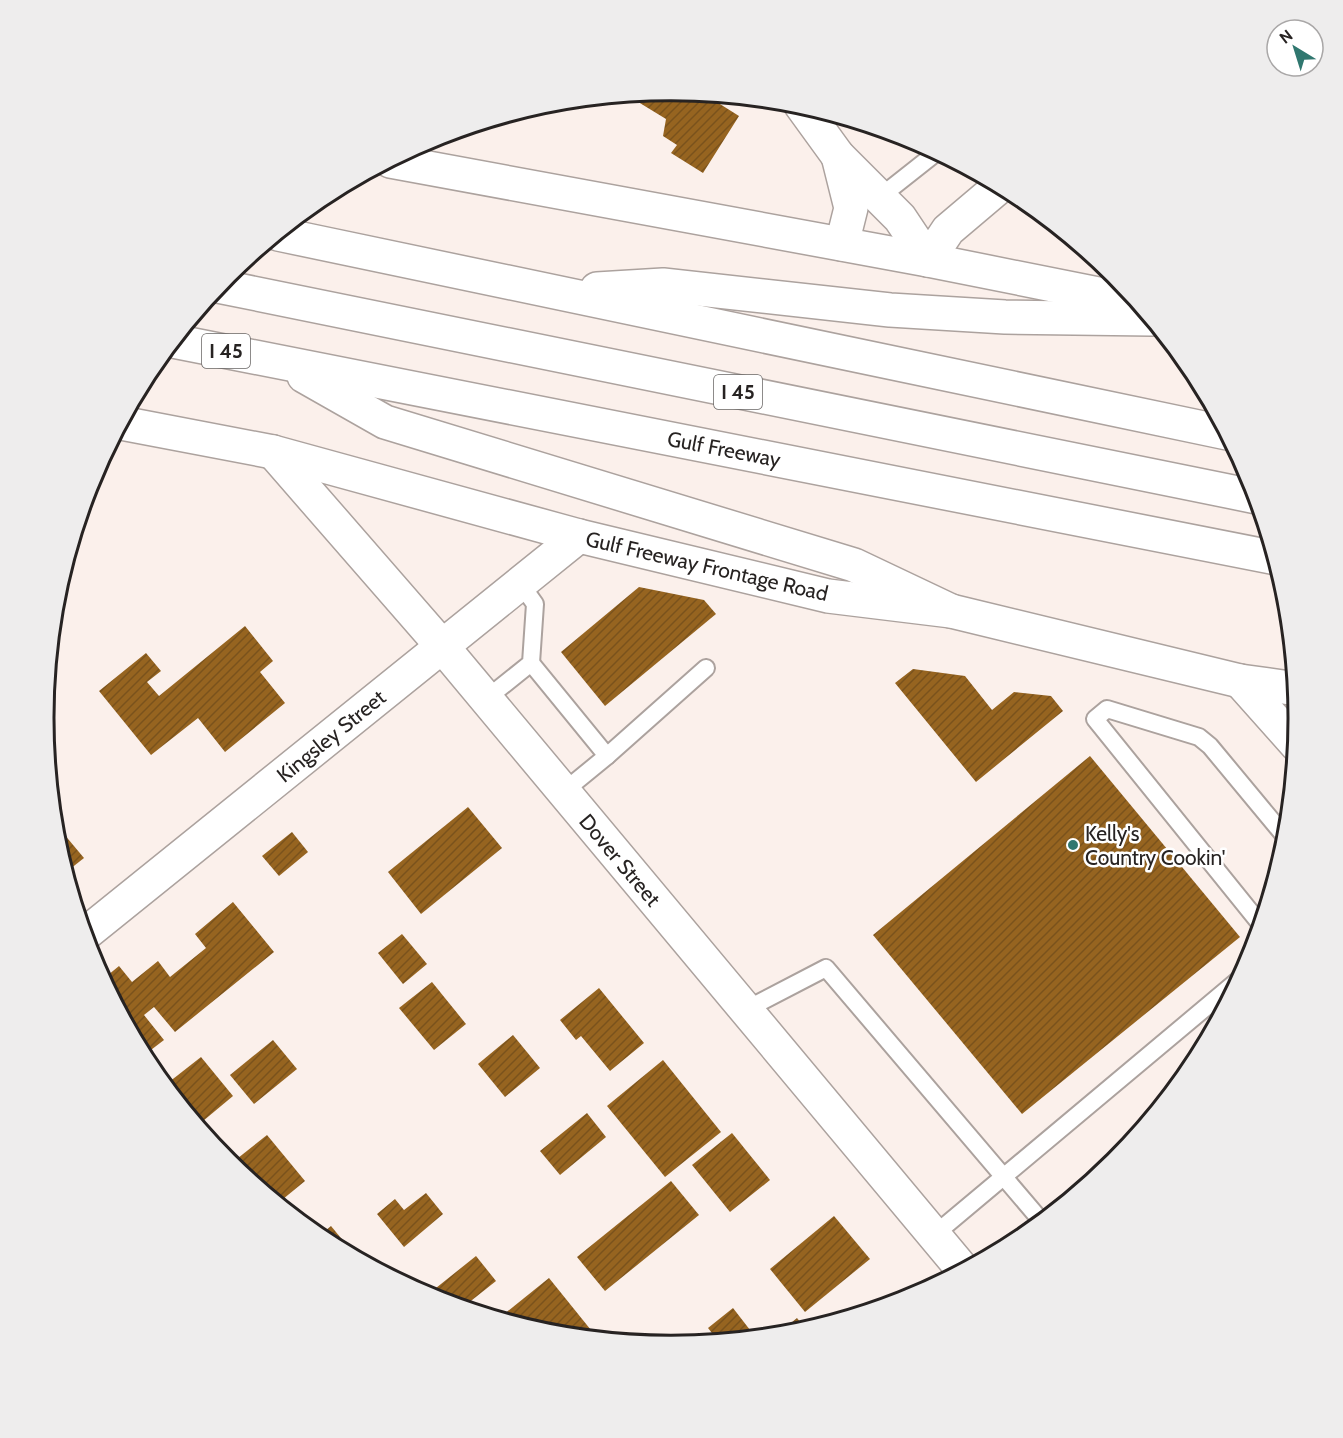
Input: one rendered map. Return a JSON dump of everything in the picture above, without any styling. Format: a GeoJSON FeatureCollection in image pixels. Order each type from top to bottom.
{"type":"FeatureCollection","features":[{"type":"Feature","properties":{"kind":"main road"},"geometry":{"type":"LineString","coordinates":[[810,118],[838,156],[900,218],[928,260]]}},
{"type":"Feature","properties":{"kind":"main road"},"geometry":{"type":"LineString","coordinates":[[838,156],[851,208],[842,244]]}},
{"type":"Feature","properties":{"kind":"main road"},"geometry":{"type":"LineString","coordinates":[[402,163],[928,260],[1124,299]]}},
{"type":"Feature","properties":{"kind":"main road"},"geometry":{"type":"LineString","coordinates":[[928,260],[948,230],[993,192]]}},
{"type":"Feature","properties":{"kind":"main road"},"geometry":{"type":"LineString","coordinates":[[287,236],[1217,431]]}},
{"type":"Feature","properties":{"kind":"main road"},"geometry":{"type":"LineString","coordinates":[[555,291],[663,285],[890,310],[1005,317],[1142,319]]}},
{"type":"Feature","properties":{"kind":"main road","name":"I 45"},"geometry":{"type":"LineString","coordinates":[[229,288],[1246,495]]}},
{"type":"Feature","properties":{"kind":"main road","name":"Gulf Freeway"},"geometry":{"type":"LineString","coordinates":[[182,343],[1267,556]]}},
{"type":"Feature","properties":{"kind":"main road"},"geometry":{"type":"LineString","coordinates":[[279,361],[385,422],[854,566],[951,611]]}},
{"type":"Feature","properties":{"kind":"main road","name":"Gulf Freeway Frontage Road"},"geometry":{"type":"LineString","coordinates":[[129,425],[273,452],[579,537],[828,596],[951,611],[1240,681],[1288,688]]}},
{"type":"Feature","properties":{"kind":"main road","name":"Dover Street"},"geometry":{"type":"LineString","coordinates":[[273,452],[442,646],[959,1266]]}},
{"type":"Feature","properties":{"kind":"main road","name":"Kingsley Street"},"geometry":{"type":"LineString","coordinates":[[91,929],[579,537]]}},
{"type":"Feature","properties":{"kind":"main road"},"geometry":{"type":"LineString","coordinates":[[1240,681],[1289,736]]}},
{"type":"Feature","properties":{"kind":"lane"},"geometry":{"type":"LineString","coordinates":[[880,197],[929,158]]}},
{"type":"Feature","properties":{"kind":"lane"},"geometry":{"type":"LineString","coordinates":[[520,584],[535,604],[531,663],[607,756]]}},
{"type":"Feature","properties":{"kind":"lane"},"geometry":{"type":"LineString","coordinates":[[486,699],[531,663]]}},
{"type":"Feature","properties":{"kind":"lane"},"geometry":{"type":"LineString","coordinates":[[563,792],[706,668]]}},
{"type":"Feature","properties":{"kind":"lane"},"geometry":{"type":"LineString","coordinates":[[1256,918],[1095,719],[1107,709],[1199,737],[1210,746],[1279,829]]}},
{"type":"Feature","properties":{"kind":"lane"},"geometry":{"type":"LineString","coordinates":[[745,1010],[826,968],[1037,1216]]}},
{"type":"Feature","properties":{"kind":"lane"},"geometry":{"type":"LineString","coordinates":[[934,1235],[1226,991]]}},
{"type":"Feature","properties":{"kind":"building"},"geometry":{"type":"Polygon","coordinates":[[[672,101],[720,104],[739,116],[703,173],[671,153],[677,145],[663,136],[666,119],[639,103],[672,101]]]}},
{"type":"Feature","properties":{"kind":"building"},"geometry":{"type":"Polygon","coordinates":[[[639,587],[704,600],[716,614],[605,706],[561,652],[639,587]]]}},
{"type":"Feature","properties":{"kind":"building"},"geometry":{"type":"Polygon","coordinates":[[[245,626],[273,661],[260,672],[285,703],[225,752],[198,718],[151,755],[99,691],[146,653],[161,671],[147,682],[159,696],[245,626]]]}},
{"type":"Feature","properties":{"kind":"building"},"geometry":{"type":"Polygon","coordinates":[[[913,669],[965,676],[992,710],[1014,692],[1051,696],[1063,711],[976,782],[895,683],[913,669]]]}},
{"type":"Feature","properties":{"kind":"building","name":"Kelly's Country Cookin'"},"geometry":{"type":"Polygon","coordinates":[[[1090,756],[1240,937],[1022,1114],[873,935],[1090,756]]]}},
{"type":"Feature","properties":{"kind":"building"},"geometry":{"type":"Polygon","coordinates":[[[468,807],[502,848],[421,914],[388,872],[468,807]]]}},
{"type":"Feature","properties":{"kind":"building"},"geometry":{"type":"Polygon","coordinates":[[[292,832],[308,852],[279,876],[262,856],[292,832]]]}},
{"type":"Feature","properties":{"kind":"building"},"geometry":{"type":"Polygon","coordinates":[[[65,836],[84,858],[72,867],[65,836]]]}},
{"type":"Feature","properties":{"kind":"building"},"geometry":{"type":"Polygon","coordinates":[[[233,902],[274,952],[175,1032],[154,1007],[144,1015],[164,1040],[151,1050],[110,974],[119,966],[132,982],[158,961],[170,977],[206,948],[195,934],[233,902]]]}},
{"type":"Feature","properties":{"kind":"building"},"geometry":{"type":"Polygon","coordinates":[[[402,934],[427,964],[403,984],[378,953],[402,934]]]}},
{"type":"Feature","properties":{"kind":"building"},"geometry":{"type":"Polygon","coordinates":[[[432,982],[466,1024],[434,1050],[399,1008],[432,982]]]}},
{"type":"Feature","properties":{"kind":"building"},"geometry":{"type":"Polygon","coordinates":[[[599,988],[644,1043],[610,1071],[581,1036],[576,1040],[560,1020],[599,988]]]}},
{"type":"Feature","properties":{"kind":"building"},"geometry":{"type":"Polygon","coordinates":[[[513,1035],[540,1068],[505,1097],[478,1064],[513,1035]]]}},
{"type":"Feature","properties":{"kind":"building"},"geometry":{"type":"Polygon","coordinates":[[[273,1040],[297,1069],[254,1104],[230,1075],[273,1040]]]}},
{"type":"Feature","properties":{"kind":"building"},"geometry":{"type":"Polygon","coordinates":[[[201,1057],[233,1096],[203,1121],[171,1080],[201,1057]]]}},
{"type":"Feature","properties":{"kind":"building"},"geometry":{"type":"Polygon","coordinates":[[[663,1060],[721,1132],[665,1177],[607,1106],[663,1060]]]}},
{"type":"Feature","properties":{"kind":"building"},"geometry":{"type":"Polygon","coordinates":[[[587,1113],[606,1137],[560,1175],[540,1151],[587,1113]]]}},
{"type":"Feature","properties":{"kind":"building"},"geometry":{"type":"Polygon","coordinates":[[[732,1133],[770,1180],[730,1212],[692,1165],[732,1133]]]}},
{"type":"Feature","properties":{"kind":"building"},"geometry":{"type":"Polygon","coordinates":[[[267,1135],[305,1181],[283,1199],[238,1158],[267,1135]]]}},
{"type":"Feature","properties":{"kind":"building"},"geometry":{"type":"Polygon","coordinates":[[[671,1181],[699,1215],[605,1291],[577,1257],[671,1181]]]}},
{"type":"Feature","properties":{"kind":"building"},"geometry":{"type":"Polygon","coordinates":[[[426,1193],[443,1214],[404,1247],[377,1214],[395,1199],[404,1210],[426,1193]]]}},
{"type":"Feature","properties":{"kind":"building"},"geometry":{"type":"Polygon","coordinates":[[[834,1216],[870,1259],[805,1312],[770,1269],[834,1216]]]}},
{"type":"Feature","properties":{"kind":"building"},"geometry":{"type":"Polygon","coordinates":[[[331,1226],[344,1242],[328,1232],[326,1230],[331,1226]]]}},
{"type":"Feature","properties":{"kind":"building"},"geometry":{"type":"Polygon","coordinates":[[[476,1256],[496,1281],[469,1302],[435,1289],[476,1256]]]}},
{"type":"Feature","properties":{"kind":"building"},"geometry":{"type":"Polygon","coordinates":[[[549,1278],[592,1331],[551,1325],[505,1313],[549,1278]]]}},
{"type":"Feature","properties":{"kind":"building"},"geometry":{"type":"Polygon","coordinates":[[[733,1308],[751,1331],[713,1335],[708,1328],[733,1308]]]}},
{"type":"Feature","properties":{"kind":"building"},"geometry":{"type":"Polygon","coordinates":[[[797,1318],[801,1323],[792,1325],[788,1326],[797,1318]]]}},
{"type":"Feature","properties":{"kind":"place","name":"Kelly's Country Cookin'"},"geometry":{"type":"Point","coordinates":[1073,845]}}]}
